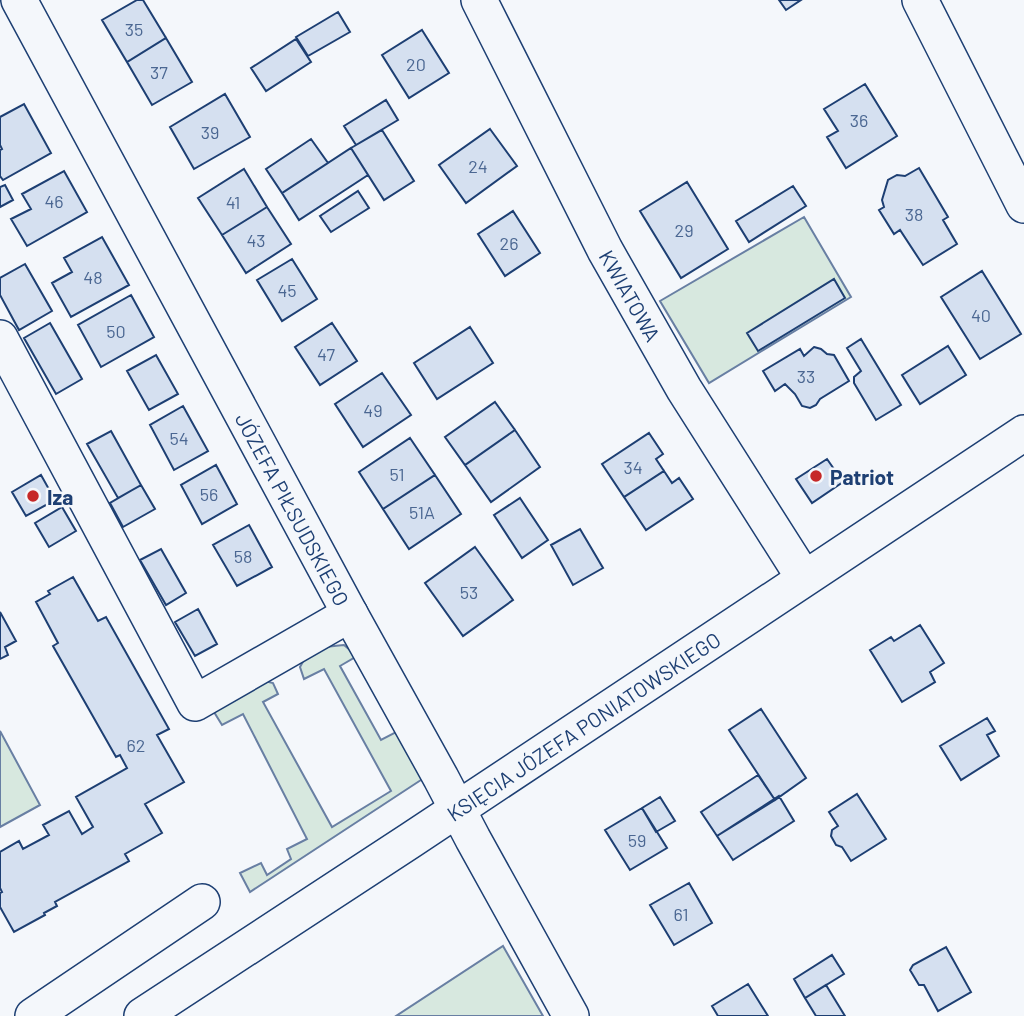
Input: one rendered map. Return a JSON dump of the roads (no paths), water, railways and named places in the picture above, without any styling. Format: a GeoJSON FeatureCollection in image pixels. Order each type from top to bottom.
{"type":"FeatureCollection","features":[{"type":"Feature","properties":{"kind":"street","name":"JÓZEFA PIŁSUDSKIEGO"},"geometry":{"type":"LineString","coordinates":[[19,0],[350,614],[571,1016]]}},
{"type":"Feature","properties":{"kind":"street","name":"KWIATOWA"},"geometry":{"type":"LineString","coordinates":[[479,0],[605,250],[684,389],[804,578]]}},
{"type":"Feature","properties":{"kind":"street"},"geometry":{"type":"LineString","coordinates":[[920,0],[1024,205]]}},
{"type":"Feature","properties":{"kind":"street"},"geometry":{"type":"LineString","coordinates":[[0,338],[195,703],[350,614]]}},
{"type":"Feature","properties":{"kind":"street","name":"KSIĘCIA JÓZEFA PONIATOWSKIEGO"},"geometry":{"type":"LineString","coordinates":[[142,1016],[1024,433]]}},
{"type":"Feature","properties":{"kind":"street"},"geometry":{"type":"LineString","coordinates":[[33,1016],[202,902]]}},
{"type":"Feature","properties":{"kind":"place","name":"Patriot"},"geometry":{"type":"Point","coordinates":[816,476]}},
{"type":"Feature","properties":{"kind":"place","name":"Iza"},"geometry":{"type":"Point","coordinates":[33,496]}}]}
